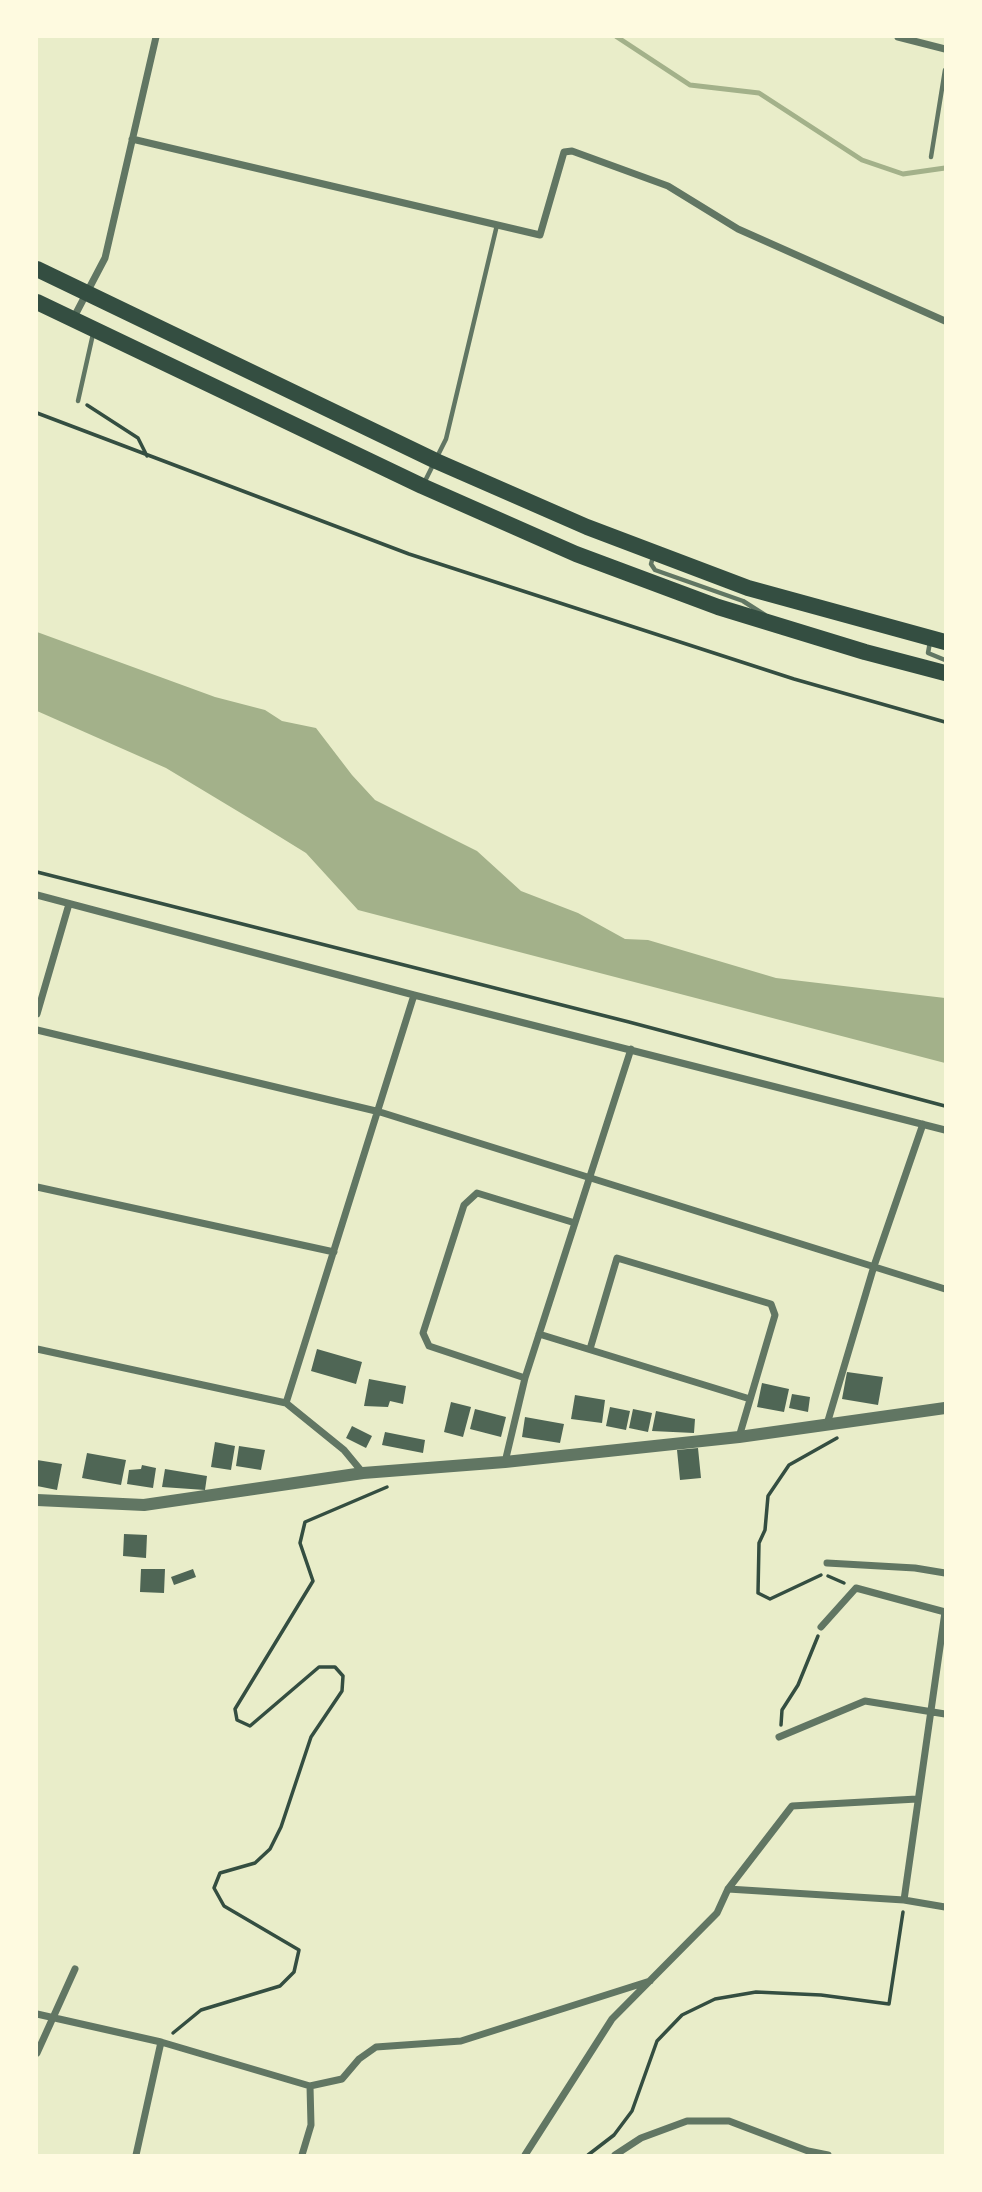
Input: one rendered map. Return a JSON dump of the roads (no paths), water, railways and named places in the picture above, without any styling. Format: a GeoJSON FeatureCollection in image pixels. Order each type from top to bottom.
{"type":"FeatureCollection","features":[{"type":"Feature","properties":{"kind":"highway"},"geometry":{"type":"LineString","coordinates":[[37,269],[436,461],[654,554],[761,592],[938,640]]}},
{"type":"Feature","properties":{"kind":"highway"},"geometry":{"type":"LineString","coordinates":[[37,302],[422,486],[646,582],[786,628],[945,673]]}},
{"type":"Feature","properties":{"kind":"street"},"geometry":{"type":"LineString","coordinates":[[73,319],[105,258],[156,37]]}},
{"type":"Feature","properties":{"kind":"street"},"geometry":{"type":"LineString","coordinates":[[898,37],[945,49]]}},
{"type":"Feature","properties":{"kind":"street"},"geometry":{"type":"LineString","coordinates":[[132,139],[540,235],[564,152],[572,151],[668,186],[738,229],[945,321]]}},
{"type":"Feature","properties":{"kind":"street"},"geometry":{"type":"LineString","coordinates":[[37,895],[414,995],[945,1130]]}},
{"type":"Feature","properties":{"kind":"street"},"geometry":{"type":"LineString","coordinates":[[37,1014],[69,904]]}},
{"type":"Feature","properties":{"kind":"street"},"geometry":{"type":"LineString","coordinates":[[286,1403],[380,1112],[414,995]]}},
{"type":"Feature","properties":{"kind":"street"},"geometry":{"type":"LineString","coordinates":[[37,1030],[380,1112],[945,1289]]}},
{"type":"Feature","properties":{"kind":"street"},"geometry":{"type":"LineString","coordinates":[[505,1462],[525,1378],[631,1049]]}},
{"type":"Feature","properties":{"kind":"street"},"geometry":{"type":"LineString","coordinates":[[827,1424],[874,1266],[923,1124]]}},
{"type":"Feature","properties":{"kind":"street"},"geometry":{"type":"LineString","coordinates":[[37,1187],[334,1252]]}},
{"type":"Feature","properties":{"kind":"street"},"geometry":{"type":"LineString","coordinates":[[525,1378],[429,1346],[423,1333],[464,1205],[477,1193],[575,1223]]}},
{"type":"Feature","properties":{"kind":"street"},"geometry":{"type":"LineString","coordinates":[[590,1349],[617,1258],[771,1304],[775,1315],[739,1437]]}},
{"type":"Feature","properties":{"kind":"street"},"geometry":{"type":"LineString","coordinates":[[539,1334],[750,1399]]}},
{"type":"Feature","properties":{"kind":"street"},"geometry":{"type":"LineString","coordinates":[[37,1349],[286,1403],[344,1450],[363,1473]]}},
{"type":"Feature","properties":{"kind":"street"},"geometry":{"type":"LineString","coordinates":[[37,1500],[144,1505],[363,1473],[505,1462],[739,1437],[945,1408]]}},
{"type":"Feature","properties":{"kind":"street"},"geometry":{"type":"LineString","coordinates":[[827,1563],[915,1568],[945,1573]]}},
{"type":"Feature","properties":{"kind":"street"},"geometry":{"type":"LineString","coordinates":[[821,1627],[856,1588],[945,1612],[904,1900]]}},
{"type":"Feature","properties":{"kind":"street"},"geometry":{"type":"LineString","coordinates":[[779,1737],[865,1701],[945,1714]]}},
{"type":"Feature","properties":{"kind":"street"},"geometry":{"type":"LineString","coordinates":[[524,2155],[612,2019],[717,1913],[728,1889],[792,1806],[917,1799]]}},
{"type":"Feature","properties":{"kind":"street"},"geometry":{"type":"LineString","coordinates":[[728,1889],[904,1900],[945,1907]]}},
{"type":"Feature","properties":{"kind":"street"},"geometry":{"type":"LineString","coordinates":[[37,2053],[75,1969]]}},
{"type":"Feature","properties":{"kind":"street"},"geometry":{"type":"LineString","coordinates":[[37,2014],[161,2042],[310,2086],[342,2078],[359,2059],[376,2048],[461,2041],[650,1981]]}},
{"type":"Feature","properties":{"kind":"street"},"geometry":{"type":"LineString","coordinates":[[136,2155],[161,2042]]}},
{"type":"Feature","properties":{"kind":"street"},"geometry":{"type":"LineString","coordinates":[[302,2155],[311,2125],[310,2086]]}},
{"type":"Feature","properties":{"kind":"street"},"geometry":{"type":"LineString","coordinates":[[615,2155],[641,2138],[687,2121],[729,2121],[808,2151],[828,2155]]}},
{"type":"Feature","properties":{"kind":"lane"},"geometry":{"type":"LineString","coordinates":[[931,157],[945,70]]}},
{"type":"Feature","properties":{"kind":"lane"},"geometry":{"type":"LineString","coordinates":[[422,486],[446,439],[497,225]]}},
{"type":"Feature","properties":{"kind":"lane"},"geometry":{"type":"LineString","coordinates":[[78,401],[89,342],[95,330]]}},
{"type":"Feature","properties":{"kind":"lane"},"geometry":{"type":"LineString","coordinates":[[654,554],[650,564],[655,570],[743,601],[786,628]]}},
{"type":"Feature","properties":{"kind":"lane"},"geometry":{"type":"LineString","coordinates":[[938,640],[928,653],[945,660]]}},
{"type":"Feature","properties":{"kind":"waterway"},"geometry":{"type":"LineString","coordinates":[[617,37],[690,85],[759,93],[862,160],[903,174],[945,168]]}}]}
